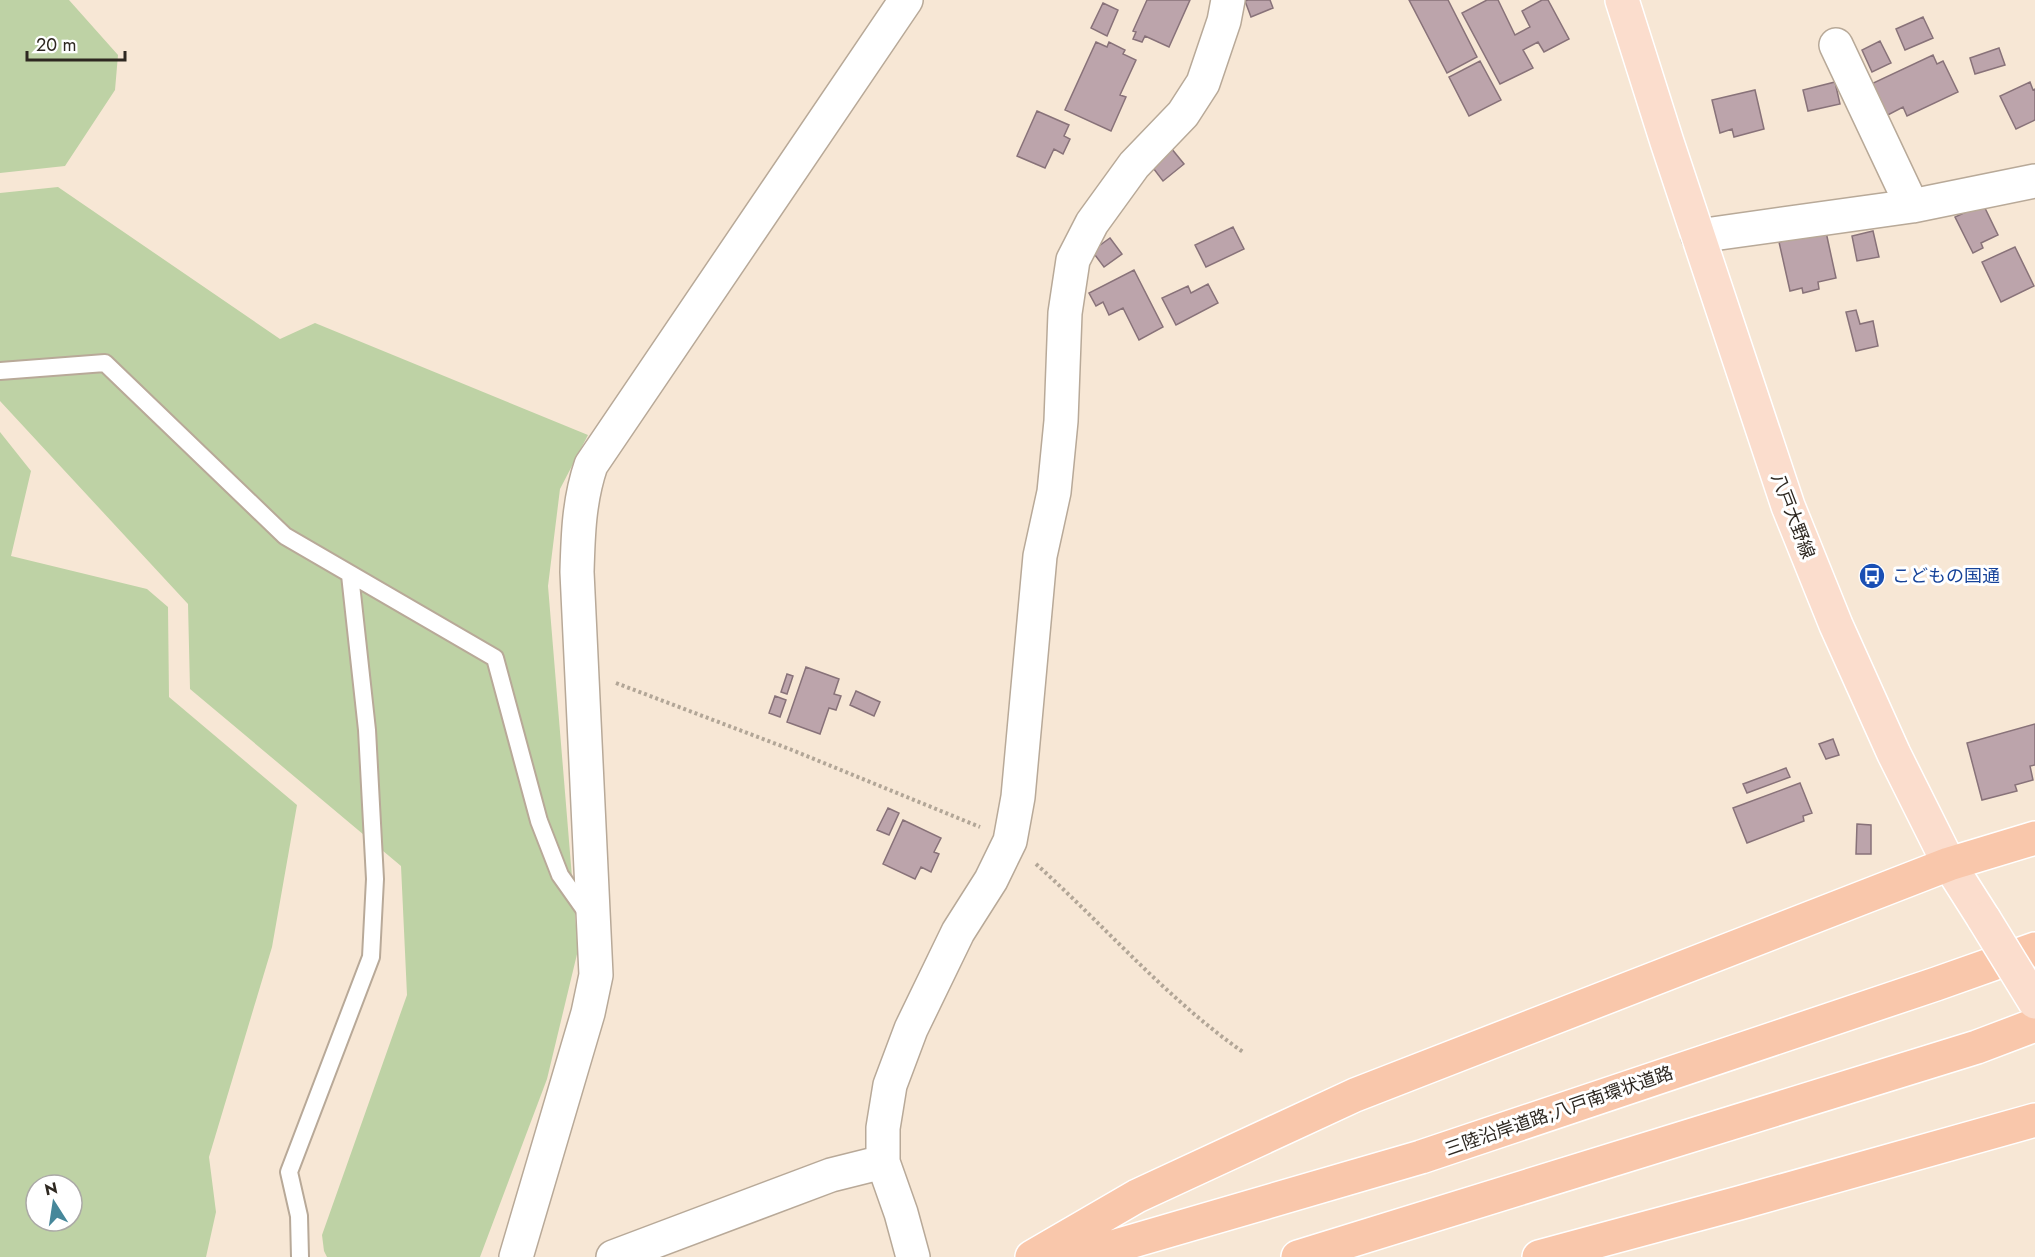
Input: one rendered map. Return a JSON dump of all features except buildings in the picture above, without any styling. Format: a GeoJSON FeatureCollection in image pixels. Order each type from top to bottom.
{"type":"FeatureCollection","features":[{"type":"Feature","properties":{"kind":"highway"},"geometry":{"type":"LineString","coordinates":[[1032,1257],[1137,1196],[1354,1095],[1949,864],[2035,838]]}},
{"type":"Feature","properties":{"kind":"highway","name":"三陸沿岸道路;八戸南環状道路"},"geometry":{"type":"LineString","coordinates":[[1078,1257],[1421,1157],[2035,949]]}},
{"type":"Feature","properties":{"kind":"highway"},"geometry":{"type":"LineString","coordinates":[[1298,1257],[1977,1047],[2035,1025]]}},
{"type":"Feature","properties":{"kind":"highway"},"geometry":{"type":"LineString","coordinates":[[1539,1257],[2035,1120]]}},
{"type":"Feature","properties":{"kind":"main road","name":"八戸大野線"},"geometry":{"type":"LineString","coordinates":[[1622,0],[1788,506],[1836,625],[1894,754],[1949,864],[2035,1002]]}},
{"type":"Feature","properties":{"kind":"street"},"geometry":{"type":"LineString","coordinates":[[516,1257],[588,1013],[596,975],[577,572],[578,530],[584,486],[591,465],[906,0]]}},
{"type":"Feature","properties":{"kind":"street"},"geometry":{"type":"LineString","coordinates":[[913,1257],[883,1161],[883,1128],[890,1085],[911,1029],[958,932],[991,880],[1010,841],[1018,797],[1040,556],[1054,492],[1061,420],[1065,313],[1073,260],[1092,223],[1127,175],[1183,114],[1203,83],[1224,21],[1228,0]]}},
{"type":"Feature","properties":{"kind":"street"},"geometry":{"type":"LineString","coordinates":[[1836,45],[1912,206]]}},
{"type":"Feature","properties":{"kind":"street"},"geometry":{"type":"LineString","coordinates":[[1698,236],[1912,206],[2035,181]]}},
{"type":"Feature","properties":{"kind":"street"},"geometry":{"type":"LineString","coordinates":[[613,1257],[831,1175],[883,1161]]}},
{"type":"Feature","properties":{"kind":"lane"},"geometry":{"type":"LineString","coordinates":[[0,370],[105,363],[285,536],[495,658],[539,821],[560,875],[593,923]]}},
{"type":"Feature","properties":{"kind":"lane"},"geometry":{"type":"LineString","coordinates":[[300,1257],[299,1216],[289,1172],[371,957],[375,879],[367,730],[350,575]]}},
{"type":"Feature","properties":{"kind":"path"},"geometry":{"type":"LineString","coordinates":[[582,670],[792,750],[1010,841],[1078,902],[1158,982],[1218,1034],[1244,1052]]}},
{"type":"Feature","properties":{"kind":"green space"},"geometry":{"type":"Polygon","coordinates":[[[0,0],[69,0],[118,55],[115,90],[65,166],[0,173],[0,0]]]}},
{"type":"Feature","properties":{"kind":"green space"},"geometry":{"type":"Polygon","coordinates":[[[58,187],[280,339],[315,323],[588,435],[560,489],[548,586],[578,950],[547,1079],[480,1257],[327,1257],[324,1251],[322,1235],[407,995],[401,866],[190,689],[188,604],[0,401],[0,193],[58,187]]]}},
{"type":"Feature","properties":{"kind":"green space"},"geometry":{"type":"Polygon","coordinates":[[[0,432],[31,471],[11,556],[147,589],[168,607],[169,697],[297,805],[272,947],[209,1157],[216,1212],[206,1257],[0,1257],[0,432]]]}},
{"type":"Feature","properties":{"kind":"place","name":"こどもの国通"},"geometry":{"type":"Point","coordinates":[1872,576]}}]}
